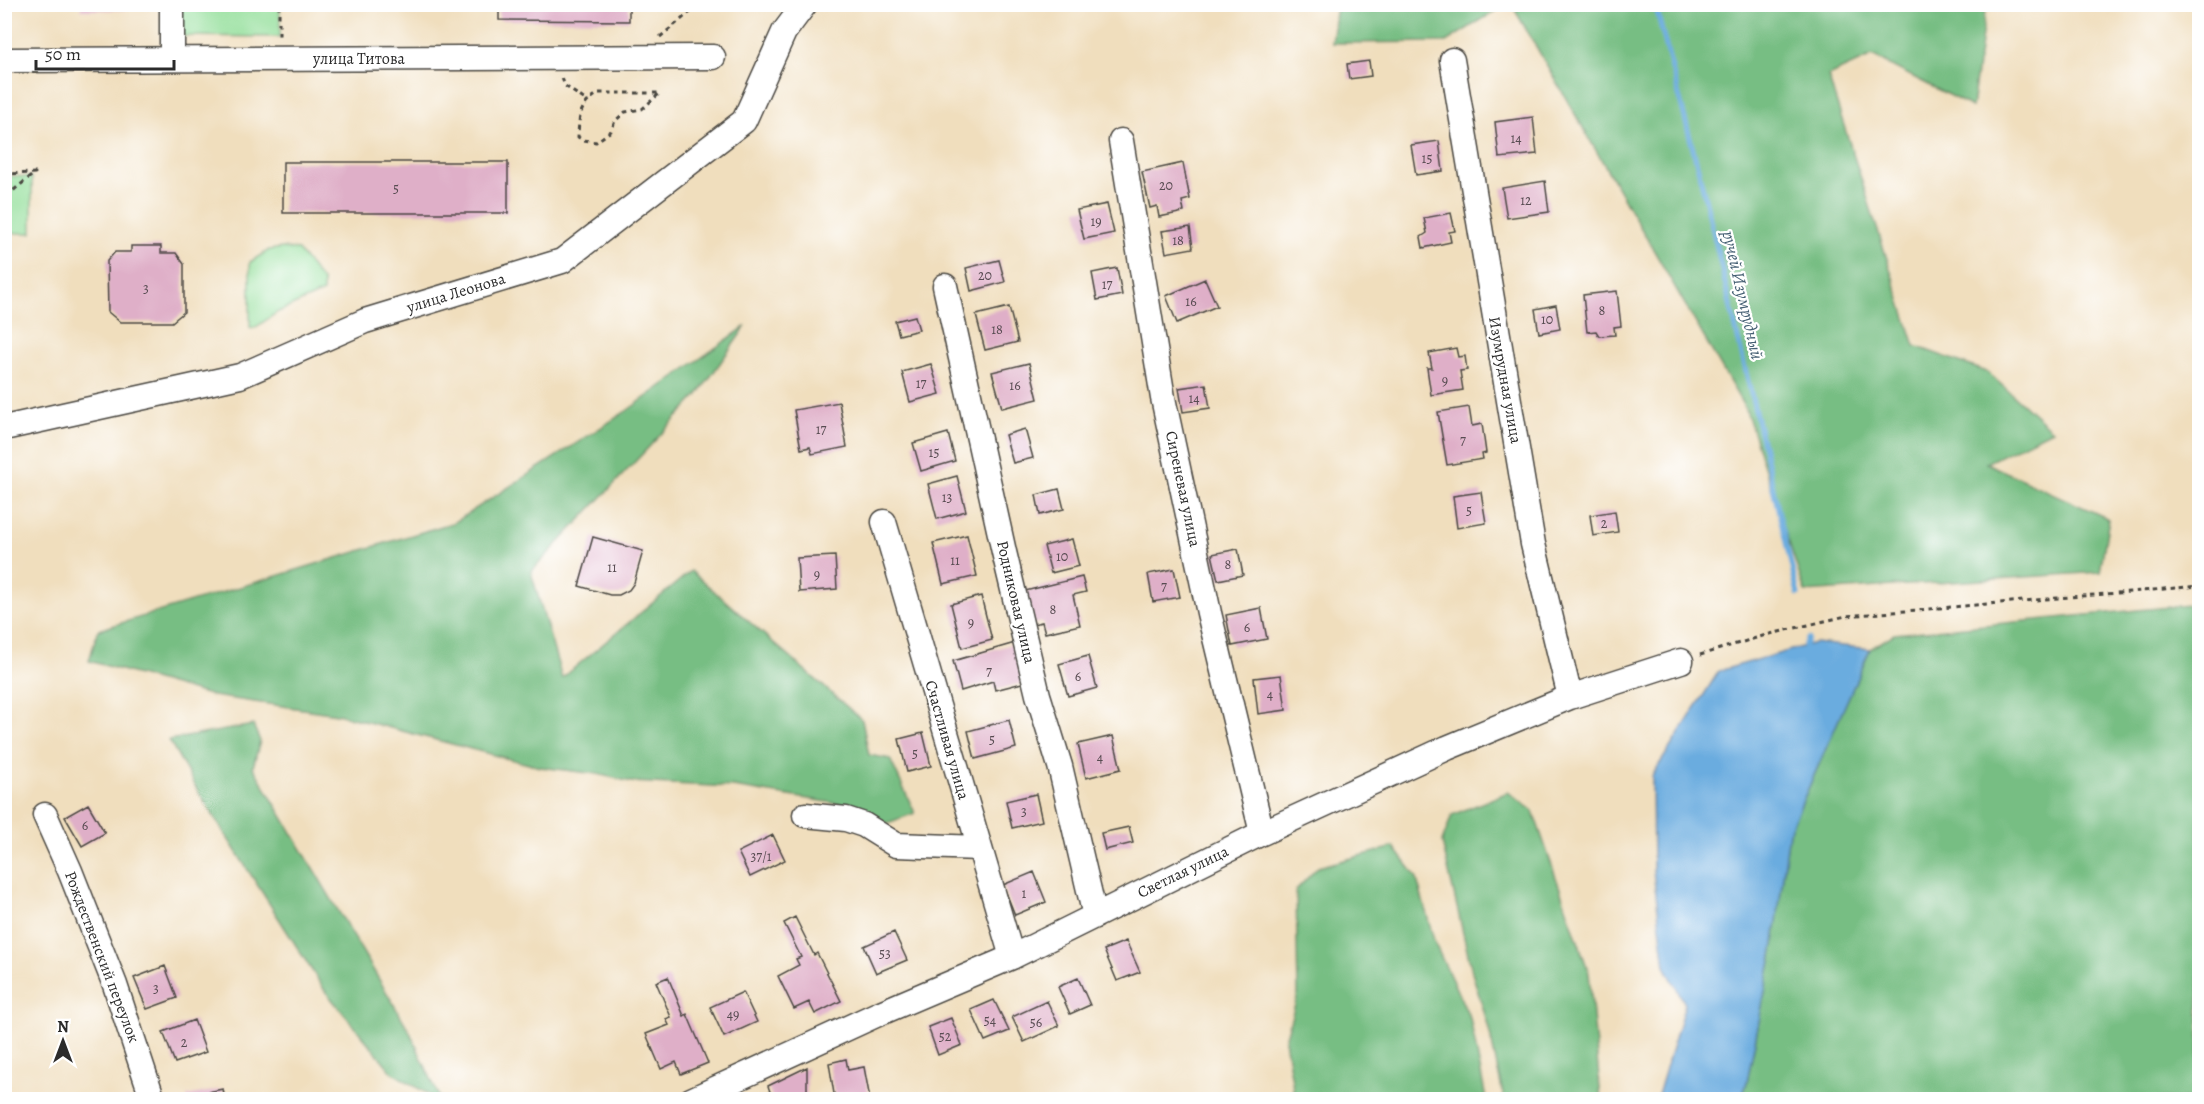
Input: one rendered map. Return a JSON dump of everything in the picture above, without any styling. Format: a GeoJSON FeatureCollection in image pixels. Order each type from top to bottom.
{"type":"FeatureCollection","features":[{"type":"Feature","properties":{"kind":"street"},"geometry":{"type":"LineString","coordinates":[[172,4],[172,59]]}},
{"type":"Feature","properties":{"kind":"street","name":"улица Леонова"},"geometry":{"type":"LineString","coordinates":[[4,428],[240,376],[365,321],[562,261],[744,122],[784,32],[806,4]]}},
{"type":"Feature","properties":{"kind":"street","name":"улица Титова"},"geometry":{"type":"LineString","coordinates":[[4,60],[713,57]]}},
{"type":"Feature","properties":{"kind":"street","name":"Изумрудная улица"},"geometry":{"type":"LineString","coordinates":[[1452,60],[1533,544],[1570,697]]}},
{"type":"Feature","properties":{"kind":"street","name":"Сиреневая улица"},"geometry":{"type":"LineString","coordinates":[[1121,141],[1163,398],[1209,613],[1262,833]]}},
{"type":"Feature","properties":{"kind":"street","name":"Родниковая улица"},"geometry":{"type":"LineString","coordinates":[[945,286],[1038,694],[1060,766],[1095,916]]}},
{"type":"Feature","properties":{"kind":"street","name":"Счастливая улица"},"geometry":{"type":"LineString","coordinates":[[884,522],[1012,957]]}},
{"type":"Feature","properties":{"kind":"street","name":"Светлая улица"},"geometry":{"type":"LineString","coordinates":[[691,1100],[878,1014],[1012,957],[1262,833],[1447,748],[1570,697],[1681,661]]}},
{"type":"Feature","properties":{"kind":"street"},"geometry":{"type":"LineString","coordinates":[[805,815],[846,819],[864,825],[896,846],[979,848]]}},
{"type":"Feature","properties":{"kind":"street","name":"Рождественский переулок"},"geometry":{"type":"LineString","coordinates":[[45,816],[70,871],[115,985],[153,1100]]}},
{"type":"Feature","properties":{"kind":"path"},"geometry":{"type":"LineString","coordinates":[[279,4],[279,59]]}},
{"type":"Feature","properties":{"kind":"path"},"geometry":{"type":"LineString","coordinates":[[599,93],[660,93],[642,109],[626,112],[615,121],[611,131],[596,142],[578,137],[579,113],[588,102],[599,93]]}},
{"type":"Feature","properties":{"kind":"path"},"geometry":{"type":"LineString","coordinates":[[4,174],[35,174],[4,198]]}},
{"type":"Feature","properties":{"kind":"path"},"geometry":{"type":"LineString","coordinates":[[1681,661],[1766,634],[1846,616],[2199,586]]}},
{"type":"Feature","properties":{"kind":"green space"},"geometry":{"type":"Polygon","coordinates":[[[1337,4],[1505,5],[1446,42],[1332,43],[1337,4]]]}},
{"type":"Feature","properties":{"kind":"green space"},"geometry":{"type":"Polygon","coordinates":[[[172,5],[280,5],[280,37],[176,36],[172,5]]]}},
{"type":"Feature","properties":{"kind":"green space"},"geometry":{"type":"Polygon","coordinates":[[[1512,5],[1986,5],[1972,107],[1872,56],[1828,76],[1915,346],[1987,372],[2052,430],[1986,463],[2109,519],[2100,572],[1805,592],[1746,410],[1512,5]]]}},
{"type":"Feature","properties":{"kind":"green space"},"geometry":{"type":"Polygon","coordinates":[[[5,176],[32,177],[32,233],[5,233],[5,176]]]}},
{"type":"Feature","properties":{"kind":"green space"},"geometry":{"type":"Polygon","coordinates":[[[283,248],[298,250],[323,282],[323,292],[278,312],[256,327],[250,328],[250,262],[269,250],[283,248]]]}},
{"type":"Feature","properties":{"kind":"green space"},"geometry":{"type":"Polygon","coordinates":[[[746,326],[697,396],[531,572],[562,678],[691,571],[862,720],[869,755],[890,759],[915,813],[882,825],[840,804],[733,787],[631,782],[597,774],[540,767],[337,714],[213,696],[89,661],[98,630],[455,522],[625,412],[746,326]]]}},
{"type":"Feature","properties":{"kind":"green space"},"geometry":{"type":"Polygon","coordinates":[[[2199,604],[2199,1099],[1741,1100],[1747,1082],[1773,951],[1789,832],[1870,649],[1894,634],[2199,604]]]}},
{"type":"Feature","properties":{"kind":"green space"},"geometry":{"type":"Polygon","coordinates":[[[253,725],[260,741],[253,767],[409,1030],[440,1099],[436,1099],[393,1073],[325,991],[202,798],[169,740],[253,725]]]}},
{"type":"Feature","properties":{"kind":"green space"},"geometry":{"type":"Polygon","coordinates":[[[1508,792],[1533,811],[1589,973],[1601,1099],[1504,1099],[1488,1025],[1472,972],[1442,842],[1452,815],[1508,792]]]}},
{"type":"Feature","properties":{"kind":"green space"},"geometry":{"type":"Polygon","coordinates":[[[1394,847],[1416,876],[1435,944],[1470,1018],[1486,1099],[1295,1099],[1285,1040],[1298,994],[1296,890],[1318,867],[1394,847]]]}},
{"type":"Feature","properties":{"kind":"water"},"geometry":{"type":"Polygon","coordinates":[[[1815,643],[1870,649],[1789,832],[1773,951],[1747,1082],[1741,1099],[1660,1099],[1658,1095],[1685,1004],[1665,966],[1653,871],[1652,776],[1719,671],[1815,643]]]}},
{"type":"Feature","properties":{"kind":"building"},"geometry":{"type":"Polygon","coordinates":[[[81,4],[127,4],[127,10],[81,10],[81,4]]]}},
{"type":"Feature","properties":{"kind":"building"},"geometry":{"type":"Polygon","coordinates":[[[499,4],[629,4],[629,21],[499,20],[499,4]]]}},
{"type":"Feature","properties":{"kind":"building"},"geometry":{"type":"Polygon","coordinates":[[[1075,4],[1097,4],[1098,6],[1076,10],[1075,4]]]}},
{"type":"Feature","properties":{"kind":"building"},"geometry":{"type":"Polygon","coordinates":[[[1369,61],[1371,76],[1349,79],[1347,64],[1369,61]]]}},
{"type":"Feature","properties":{"kind":"building"},"geometry":{"type":"Polygon","coordinates":[[[1533,117],[1537,154],[1499,158],[1495,122],[1533,117]]]}},
{"type":"Feature","properties":{"kind":"building"},"geometry":{"type":"Polygon","coordinates":[[[1439,141],[1443,171],[1416,175],[1411,145],[1439,141]]]}},
{"type":"Feature","properties":{"kind":"building"},"geometry":{"type":"Polygon","coordinates":[[[283,162],[508,162],[508,213],[283,213],[283,162]]]}},
{"type":"Feature","properties":{"kind":"building"},"geometry":{"type":"Polygon","coordinates":[[[1183,163],[1190,199],[1182,201],[1184,212],[1159,217],[1157,206],[1150,208],[1142,172],[1183,163]]]}},
{"type":"Feature","properties":{"kind":"building"},"geometry":{"type":"Polygon","coordinates":[[[1545,181],[1549,212],[1507,218],[1502,188],[1545,181]]]}},
{"type":"Feature","properties":{"kind":"building"},"geometry":{"type":"Polygon","coordinates":[[[1107,204],[1114,233],[1084,239],[1077,210],[1107,204]]]}},
{"type":"Feature","properties":{"kind":"building"},"geometry":{"type":"Polygon","coordinates":[[[1451,213],[1455,231],[1449,232],[1451,242],[1423,248],[1421,237],[1427,233],[1424,218],[1451,213]]]}},
{"type":"Feature","properties":{"kind":"building"},"geometry":{"type":"Polygon","coordinates":[[[1190,227],[1193,248],[1166,253],[1162,231],[1190,227]]]}},
{"type":"Feature","properties":{"kind":"building"},"geometry":{"type":"Polygon","coordinates":[[[131,246],[161,246],[161,253],[176,253],[184,264],[184,312],[172,322],[120,322],[108,312],[107,261],[115,252],[131,252],[131,246]]]}},
{"type":"Feature","properties":{"kind":"building"},"geometry":{"type":"Polygon","coordinates":[[[999,260],[1005,282],[971,291],[966,268],[999,260]]]}},
{"type":"Feature","properties":{"kind":"building"},"geometry":{"type":"Polygon","coordinates":[[[1117,268],[1122,295],[1097,300],[1092,273],[1117,268]]]}},
{"type":"Feature","properties":{"kind":"building"},"geometry":{"type":"Polygon","coordinates":[[[1205,279],[1217,306],[1177,323],[1166,296],[1205,279]]]}},
{"type":"Feature","properties":{"kind":"building"},"geometry":{"type":"Polygon","coordinates":[[[1617,291],[1621,326],[1614,327],[1615,335],[1599,336],[1596,331],[1587,332],[1583,295],[1617,291]]]}},
{"type":"Feature","properties":{"kind":"building"},"geometry":{"type":"Polygon","coordinates":[[[1556,305],[1560,329],[1539,333],[1535,309],[1556,305]]]}},
{"type":"Feature","properties":{"kind":"building"},"geometry":{"type":"Polygon","coordinates":[[[1009,307],[1018,342],[985,350],[976,315],[1009,307]]]}},
{"type":"Feature","properties":{"kind":"building"},"geometry":{"type":"Polygon","coordinates":[[[915,316],[919,330],[899,335],[895,321],[915,316]]]}},
{"type":"Feature","properties":{"kind":"building"},"geometry":{"type":"Polygon","coordinates":[[[1456,348],[1458,357],[1465,356],[1467,370],[1460,371],[1463,390],[1431,395],[1427,368],[1432,368],[1429,353],[1456,348]]]}},
{"type":"Feature","properties":{"kind":"building"},"geometry":{"type":"Polygon","coordinates":[[[1029,363],[1038,399],[1002,408],[992,372],[1029,363]]]}},
{"type":"Feature","properties":{"kind":"building"},"geometry":{"type":"Polygon","coordinates":[[[931,364],[940,394],[910,402],[902,372],[931,364]]]}},
{"type":"Feature","properties":{"kind":"building"},"geometry":{"type":"Polygon","coordinates":[[[1206,384],[1210,408],[1183,412],[1179,388],[1206,384]]]}},
{"type":"Feature","properties":{"kind":"building"},"geometry":{"type":"Polygon","coordinates":[[[839,402],[847,447],[812,454],[810,447],[801,449],[794,410],[839,402]]]}},
{"type":"Feature","properties":{"kind":"building"},"geometry":{"type":"Polygon","coordinates":[[[1469,407],[1472,426],[1482,424],[1486,453],[1482,454],[1483,459],[1447,465],[1438,412],[1469,407]]]}},
{"type":"Feature","properties":{"kind":"building"},"geometry":{"type":"Polygon","coordinates":[[[1025,429],[1033,458],[1013,463],[1005,435],[1025,429]]]}},
{"type":"Feature","properties":{"kind":"building"},"geometry":{"type":"Polygon","coordinates":[[[948,433],[955,461],[921,471],[913,443],[948,433]]]}},
{"type":"Feature","properties":{"kind":"building"},"geometry":{"type":"Polygon","coordinates":[[[957,476],[966,511],[937,519],[928,484],[957,476]]]}},
{"type":"Feature","properties":{"kind":"building"},"geometry":{"type":"Polygon","coordinates":[[[1059,489],[1064,509],[1040,515],[1036,495],[1059,489]]]}},
{"type":"Feature","properties":{"kind":"building"},"geometry":{"type":"Polygon","coordinates":[[[1481,492],[1486,523],[1457,528],[1453,496],[1481,492]]]}},
{"type":"Feature","properties":{"kind":"building"},"geometry":{"type":"Polygon","coordinates":[[[1615,511],[1618,532],[1593,536],[1590,515],[1615,511]]]}},
{"type":"Feature","properties":{"kind":"building"},"geometry":{"type":"Polygon","coordinates":[[[967,535],[977,576],[943,584],[933,543],[967,535]]]}},
{"type":"Feature","properties":{"kind":"building"},"geometry":{"type":"Polygon","coordinates":[[[593,537],[643,551],[634,583],[629,590],[619,595],[610,595],[579,586],[593,537]]]}},
{"type":"Feature","properties":{"kind":"building"},"geometry":{"type":"Polygon","coordinates":[[[1072,539],[1079,566],[1051,573],[1044,546],[1072,539]]]}},
{"type":"Feature","properties":{"kind":"building"},"geometry":{"type":"Polygon","coordinates":[[[1238,549],[1243,575],[1218,580],[1212,554],[1238,549]]]}},
{"type":"Feature","properties":{"kind":"building"},"geometry":{"type":"Polygon","coordinates":[[[835,556],[837,589],[799,592],[797,558],[835,556]]]}},
{"type":"Feature","properties":{"kind":"building"},"geometry":{"type":"Polygon","coordinates":[[[1174,569],[1180,597],[1153,602],[1148,574],[1174,569]]]}},
{"type":"Feature","properties":{"kind":"building"},"geometry":{"type":"Polygon","coordinates":[[[1082,577],[1086,592],[1073,595],[1080,625],[1045,633],[1042,622],[1033,624],[1025,591],[1082,577]]]}},
{"type":"Feature","properties":{"kind":"building"},"geometry":{"type":"Polygon","coordinates":[[[981,596],[992,640],[962,648],[951,604],[981,596]]]}},
{"type":"Feature","properties":{"kind":"building"},"geometry":{"type":"Polygon","coordinates":[[[1261,608],[1267,639],[1232,646],[1226,615],[1261,608]]]}},
{"type":"Feature","properties":{"kind":"building"},"geometry":{"type":"Polygon","coordinates":[[[1015,643],[1026,682],[995,690],[993,681],[961,691],[953,661],[1015,643]]]}},
{"type":"Feature","properties":{"kind":"building"},"geometry":{"type":"Polygon","coordinates":[[[1088,656],[1097,688],[1068,696],[1059,664],[1088,656]]]}},
{"type":"Feature","properties":{"kind":"building"},"geometry":{"type":"Polygon","coordinates":[[[1281,675],[1286,710],[1258,714],[1254,678],[1281,675]]]}},
{"type":"Feature","properties":{"kind":"building"},"geometry":{"type":"Polygon","coordinates":[[[1009,720],[1016,748],[975,759],[968,731],[1009,720]]]}},
{"type":"Feature","properties":{"kind":"building"},"geometry":{"type":"Polygon","coordinates":[[[923,733],[931,766],[907,772],[899,739],[923,733]]]}},
{"type":"Feature","properties":{"kind":"building"},"geometry":{"type":"Polygon","coordinates":[[[1113,736],[1121,769],[1086,778],[1078,744],[1113,736]]]}},
{"type":"Feature","properties":{"kind":"building"},"geometry":{"type":"Polygon","coordinates":[[[1036,794],[1042,821],[1012,828],[1006,801],[1036,794]]]}},
{"type":"Feature","properties":{"kind":"building"},"geometry":{"type":"Polygon","coordinates":[[[88,804],[105,833],[82,846],[65,817],[88,804]]]}},
{"type":"Feature","properties":{"kind":"building"},"geometry":{"type":"Polygon","coordinates":[[[1129,827],[1133,843],[1105,850],[1101,833],[1129,827]]]}},
{"type":"Feature","properties":{"kind":"building"},"geometry":{"type":"Polygon","coordinates":[[[773,835],[785,860],[750,877],[738,852],[773,835]]]}},
{"type":"Feature","properties":{"kind":"building"},"geometry":{"type":"Polygon","coordinates":[[[1034,872],[1046,902],[1015,915],[1003,885],[1034,872]]]}},
{"type":"Feature","properties":{"kind":"building"},"geometry":{"type":"Polygon","coordinates":[[[795,917],[814,955],[817,953],[841,1001],[815,1014],[809,1002],[794,1009],[778,976],[799,965],[796,959],[801,957],[784,923],[795,917]]]}},
{"type":"Feature","properties":{"kind":"building"},"geometry":{"type":"Polygon","coordinates":[[[894,932],[907,960],[876,973],[864,946],[894,932]]]}},
{"type":"Feature","properties":{"kind":"building"},"geometry":{"type":"Polygon","coordinates":[[[1126,941],[1140,972],[1117,981],[1104,950],[1126,941]]]}},
{"type":"Feature","properties":{"kind":"building"},"geometry":{"type":"Polygon","coordinates":[[[165,966],[177,998],[147,1009],[134,978],[165,966]]]}},
{"type":"Feature","properties":{"kind":"building"},"geometry":{"type":"Polygon","coordinates":[[[668,977],[684,1016],[687,1014],[708,1063],[681,1074],[676,1062],[661,1069],[646,1034],[669,1025],[666,1019],[671,1017],[656,982],[668,977]]]}},
{"type":"Feature","properties":{"kind":"building"},"geometry":{"type":"Polygon","coordinates":[[[1078,978],[1090,1005],[1070,1014],[1058,987],[1078,978]]]}},
{"type":"Feature","properties":{"kind":"building"},"geometry":{"type":"Polygon","coordinates":[[[743,992],[757,1022],[724,1037],[710,1007],[743,992]]]}},
{"type":"Feature","properties":{"kind":"building"},"geometry":{"type":"Polygon","coordinates":[[[994,1000],[1009,1031],[985,1041],[971,1010],[994,1000]]]}},
{"type":"Feature","properties":{"kind":"building"},"geometry":{"type":"Polygon","coordinates":[[[1047,1001],[1059,1026],[1024,1042],[1012,1017],[1047,1001]]]}},
{"type":"Feature","properties":{"kind":"building"},"geometry":{"type":"Polygon","coordinates":[[[951,1018],[962,1045],[938,1055],[928,1027],[951,1018]]]}},
{"type":"Feature","properties":{"kind":"building"},"geometry":{"type":"Polygon","coordinates":[[[194,1020],[206,1052],[175,1063],[163,1032],[194,1020]]]}},
{"type":"Feature","properties":{"kind":"building"},"geometry":{"type":"Polygon","coordinates":[[[846,1059],[848,1070],[864,1067],[870,1099],[835,1100],[829,1063],[846,1059]]]}},
{"type":"Feature","properties":{"kind":"building"},"geometry":{"type":"Polygon","coordinates":[[[807,1067],[807,1100],[773,1100],[768,1086],[807,1067]]]}},
{"type":"Feature","properties":{"kind":"building"},"geometry":{"type":"Polygon","coordinates":[[[223,1089],[225,1100],[188,1100],[187,1096],[223,1089]]]}},
{"type":"Feature","properties":{"kind":"waterway","name":"ручей Изумрудный"},"geometry":{"type":"LineString","coordinates":[[1655,4],[1699,172],[1798,594]]}},
{"type":"Feature","properties":{"kind":"waterway","name":"ручей Изумрудный"},"geometry":{"type":"LineString","coordinates":[[1805,645],[1808,639]]}}]}
